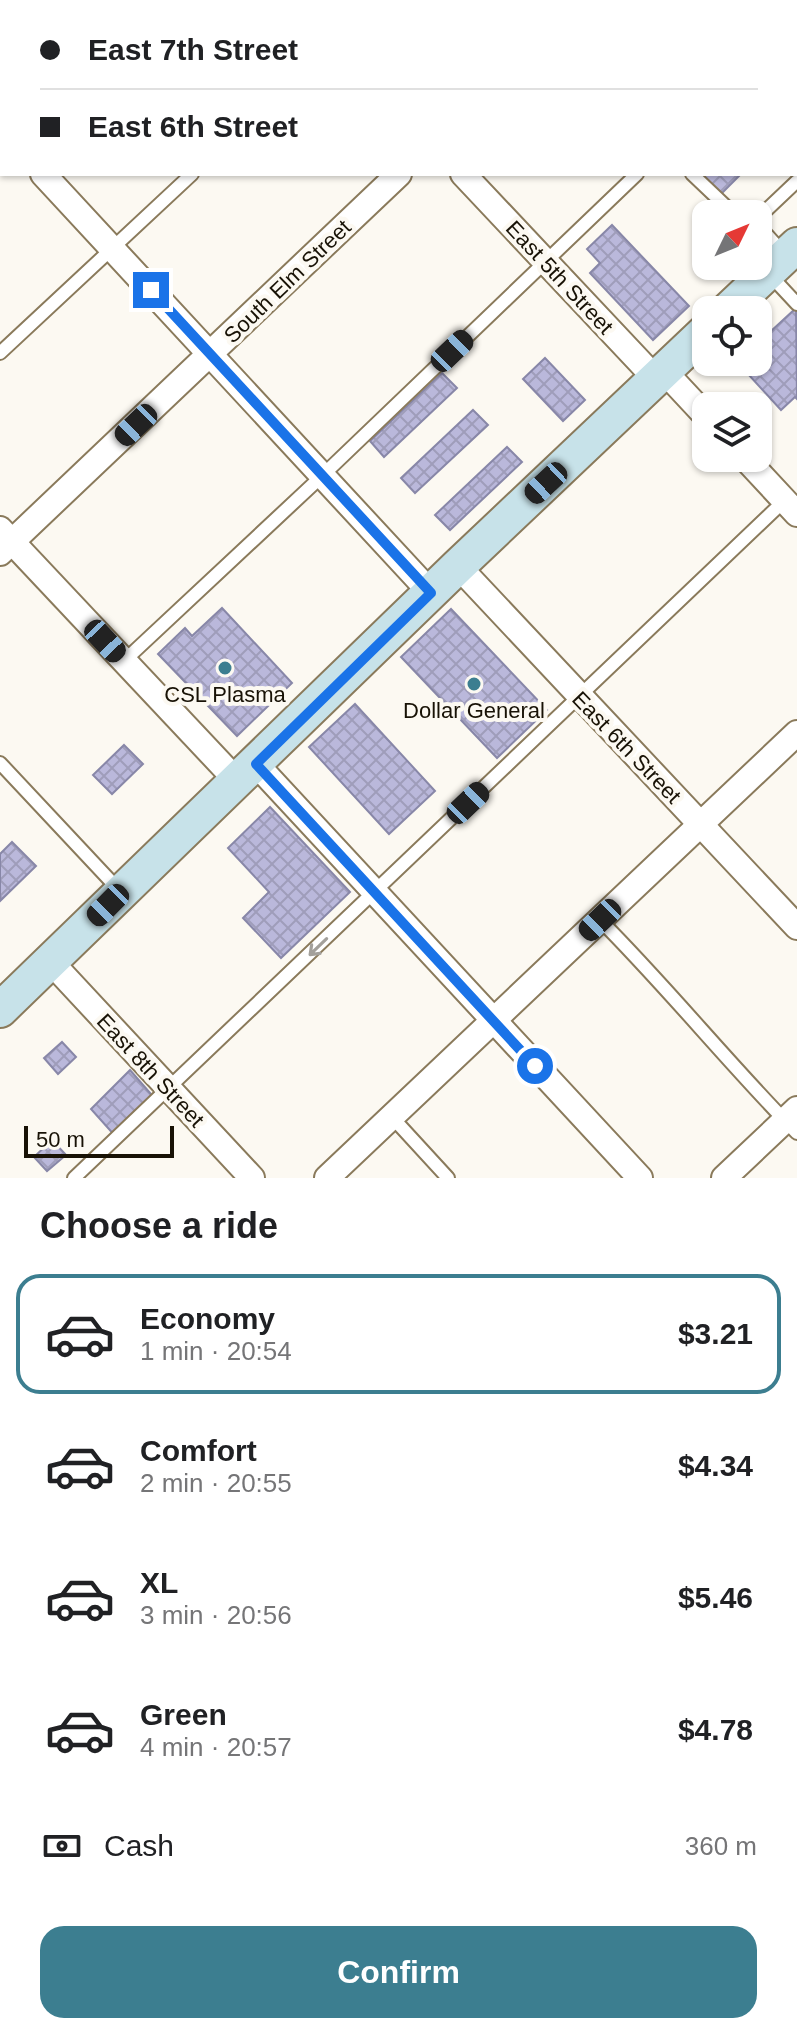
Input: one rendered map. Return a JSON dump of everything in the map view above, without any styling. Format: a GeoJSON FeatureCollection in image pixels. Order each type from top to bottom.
{"type":"FeatureCollection","features":[{"type":"Feature","properties":{"kind":"main road"},"geometry":{"type":"LineString","coordinates":[[743,296],[784,258]]}},
{"type":"Feature","properties":{"kind":"main road"},"geometry":{"type":"LineString","coordinates":[[0,1010],[458,566],[692,344]]}},
{"type":"Feature","properties":{"kind":"street"},"geometry":{"type":"LineString","coordinates":[[45,176],[431,593]]}},
{"type":"Feature","properties":{"kind":"street","name":"South Elm Street"},"geometry":{"type":"LineString","coordinates":[[4,541],[211,354],[397,176]]}},
{"type":"Feature","properties":{"kind":"street","name":"East 5th Street"},"geometry":{"type":"LineString","coordinates":[[465,176],[546,262],[692,404]]}},
{"type":"Feature","properties":{"kind":"street"},"geometry":{"type":"LineString","coordinates":[[758,472],[791,507]]}},
{"type":"Feature","properties":{"kind":"street"},"geometry":{"type":"LineString","coordinates":[[4,541],[124,661],[374,893],[640,1178]]}},
{"type":"Feature","properties":{"kind":"street","name":"East 6th Street"},"geometry":{"type":"LineString","coordinates":[[458,566],[797,927]]}},
{"type":"Feature","properties":{"kind":"street"},"geometry":{"type":"LineString","coordinates":[[327,1178],[797,733]]}},
{"type":"Feature","properties":{"kind":"street","name":"East 8th Street"},"geometry":{"type":"LineString","coordinates":[[50,961],[252,1178]]}},
{"type":"Feature","properties":{"kind":"street"},"geometry":{"type":"LineString","coordinates":[[724,1178],[793,1121]]}},
{"type":"Feature","properties":{"kind":"lane"},"geometry":{"type":"LineString","coordinates":[[0,353],[190,176]]}},
{"type":"Feature","properties":{"kind":"lane"},"geometry":{"type":"LineString","coordinates":[[124,661],[635,176]]}},
{"type":"Feature","properties":{"kind":"lane"},"geometry":{"type":"LineString","coordinates":[[694,176],[719,200]]}},
{"type":"Feature","properties":{"kind":"lane"},"geometry":{"type":"LineString","coordinates":[[772,205],[797,181]]}},
{"type":"Feature","properties":{"kind":"lane"},"geometry":{"type":"LineString","coordinates":[[784,258],[797,304]]}},
{"type":"Feature","properties":{"kind":"lane"},"geometry":{"type":"LineString","coordinates":[[74,1178],[580,698],[791,507]]}},
{"type":"Feature","properties":{"kind":"lane"},"geometry":{"type":"LineString","coordinates":[[0,763],[121,892]]}},
{"type":"Feature","properties":{"kind":"lane"},"geometry":{"type":"LineString","coordinates":[[600,920],[793,1121]]}},
{"type":"Feature","properties":{"kind":"lane"},"geometry":{"type":"LineString","coordinates":[[392,1117],[448,1178]]}},
{"type":"Feature","properties":{"kind":"building"},"geometry":{"type":"Polygon","coordinates":[[[699,176],[739,176],[719,196],[699,176]]]}},
{"type":"Feature","properties":{"kind":"building"},"geometry":{"type":"Polygon","coordinates":[[[612,225],[689,306],[653,340],[590,273],[600,263],[587,249],[612,225]]]}},
{"type":"Feature","properties":{"kind":"building"},"geometry":{"type":"Polygon","coordinates":[[[796,308],[797,399],[795,397],[781,410],[772,400],[772,392],[764,392],[750,376],[772,376],[772,330],[796,308]]]}},
{"type":"Feature","properties":{"kind":"building"},"geometry":{"type":"Polygon","coordinates":[[[545,358],[585,400],[563,421],[523,379],[545,358]]]}},
{"type":"Feature","properties":{"kind":"building"},"geometry":{"type":"Polygon","coordinates":[[[442,373],[457,388],[384,457],[370,441],[442,373]]]}},
{"type":"Feature","properties":{"kind":"building"},"geometry":{"type":"Polygon","coordinates":[[[473,410],[488,425],[415,493],[401,478],[473,410]]]}},
{"type":"Feature","properties":{"kind":"building"},"geometry":{"type":"Polygon","coordinates":[[[507,447],[522,462],[450,530],[435,515],[507,447]]]}},
{"type":"Feature","properties":{"kind":"building","name":"CSL Plasma"},"geometry":{"type":"Polygon","coordinates":[[[222,608],[292,683],[237,736],[158,654],[185,628],[192,636],[222,608]]]}},
{"type":"Feature","properties":{"kind":"building","name":"Dollar General"},"geometry":{"type":"Polygon","coordinates":[[[451,609],[547,710],[497,758],[401,657],[451,609]]]}},
{"type":"Feature","properties":{"kind":"building"},"geometry":{"type":"Polygon","coordinates":[[[355,704],[435,791],[389,834],[309,747],[355,704]]]}},
{"type":"Feature","properties":{"kind":"building"},"geometry":{"type":"Polygon","coordinates":[[[124,745],[143,764],[112,794],[93,775],[124,745]]]}},
{"type":"Feature","properties":{"kind":"building"},"geometry":{"type":"Polygon","coordinates":[[[270,807],[350,892],[281,958],[243,918],[269,892],[228,848],[270,807]]]}},
{"type":"Feature","properties":{"kind":"building"},"geometry":{"type":"Polygon","coordinates":[[[12,842],[36,866],[0,901],[0,854],[12,842]]]}},
{"type":"Feature","properties":{"kind":"building"},"geometry":{"type":"Polygon","coordinates":[[[62,1042],[76,1057],[58,1074],[44,1058],[62,1042]]]}},
{"type":"Feature","properties":{"kind":"building"},"geometry":{"type":"Polygon","coordinates":[[[130,1070],[157,1101],[117,1138],[91,1109],[130,1070]]]}},
{"type":"Feature","properties":{"kind":"building"},"geometry":{"type":"Polygon","coordinates":[[[52,1140],[66,1155],[47,1171],[34,1157],[52,1140]]]}},
{"type":"Feature","properties":{"kind":"place","name":"CSL Plasma"},"geometry":{"type":"Point","coordinates":[225,668]}},
{"type":"Feature","properties":{"kind":"place","name":"Dollar General"},"geometry":{"type":"Point","coordinates":[474,684]}},
{"type":"Feature","properties":{"kind":"route"},"geometry":{"type":"LineString","coordinates":[[151,290],[431,593],[256,764],[535,1066]]}}]}
